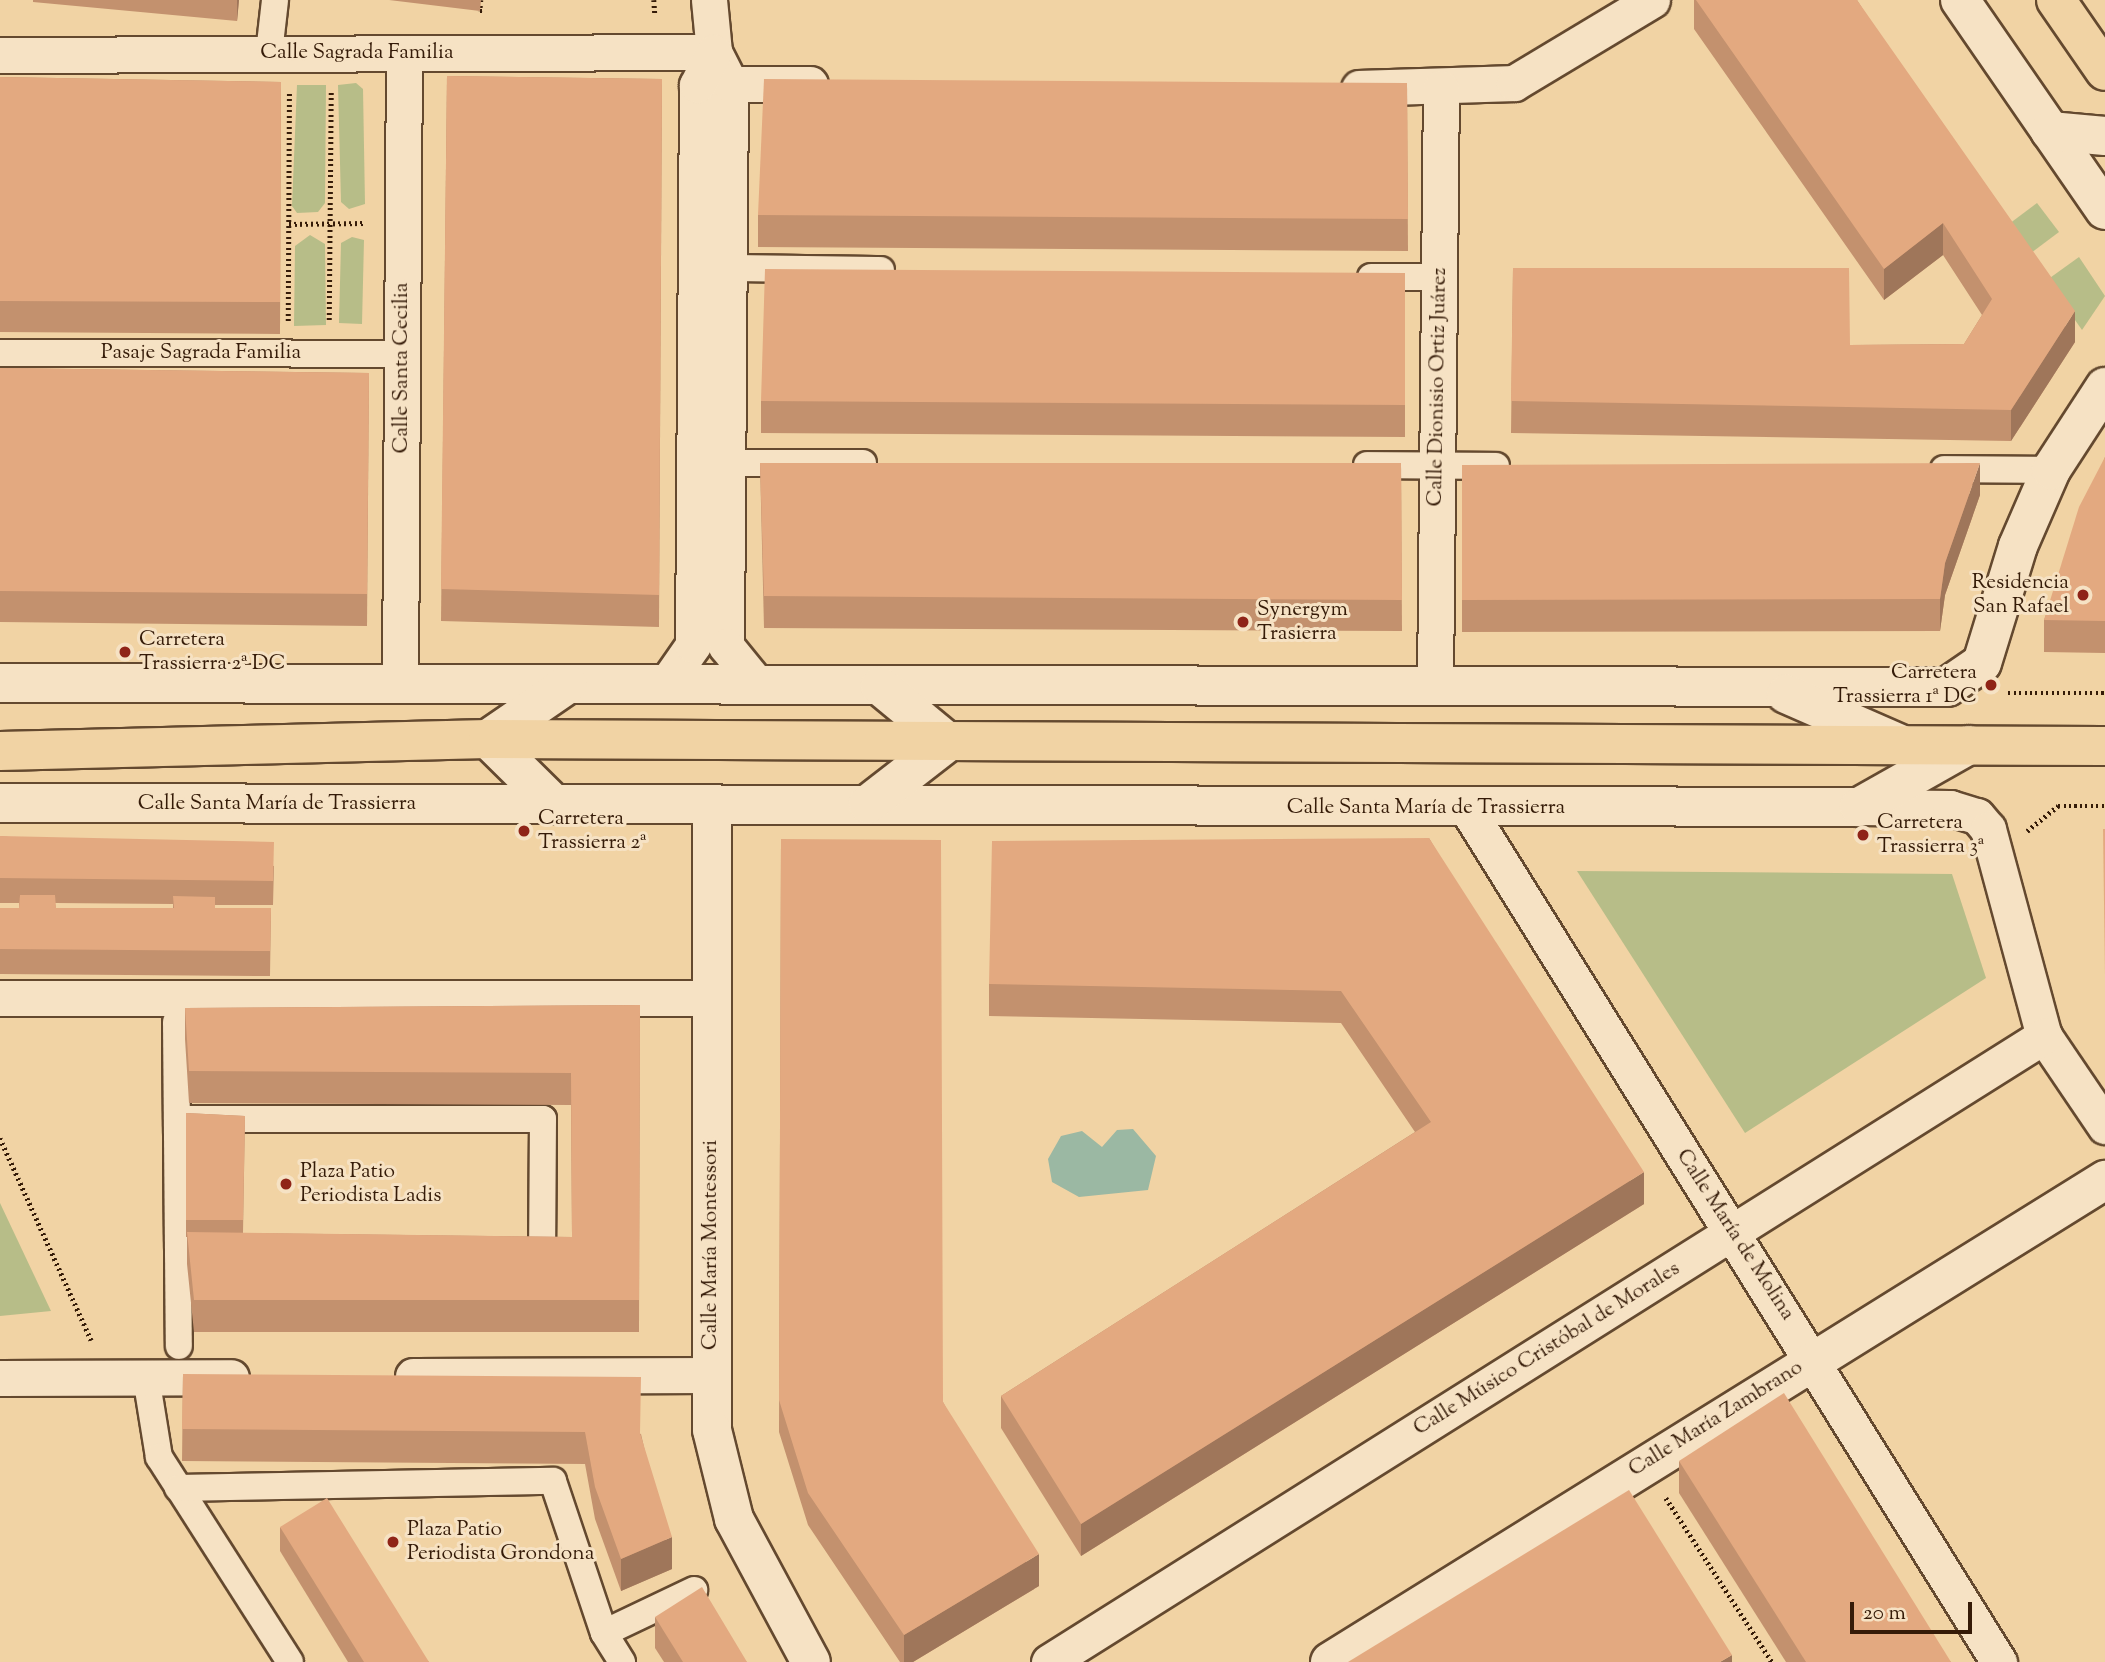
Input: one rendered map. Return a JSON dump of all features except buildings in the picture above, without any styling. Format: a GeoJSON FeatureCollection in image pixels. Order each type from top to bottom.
{"type":"FeatureCollection","features":[{"type":"Feature","properties":{"kind":"main road"},"geometry":{"type":"LineString","coordinates":[[1960,0],[2105,211]]}},
{"type":"Feature","properties":{"kind":"main road"},"geometry":{"type":"LineString","coordinates":[[2056,0],[2105,71]]}},
{"type":"Feature","properties":{"kind":"main road"},"geometry":{"type":"LineString","coordinates":[[2050,131],[2105,136]]}},
{"type":"Feature","properties":{"kind":"main road"},"geometry":{"type":"LineString","coordinates":[[1771,687],[1947,687],[1982,663],[2018,546],[2051,470],[2105,387]]}},
{"type":"Feature","properties":{"kind":"main road","name":"Calle Santa María de Trassierra"},"geometry":{"type":"LineString","coordinates":[[0,683],[1771,687],[1903,745]]}},
{"type":"Feature","properties":{"kind":"main road"},"geometry":{"type":"LineString","coordinates":[[555,804],[488,739],[568,684]]}},
{"type":"Feature","properties":{"kind":"main road"},"geometry":{"type":"LineString","coordinates":[[868,804],[948,742],[880,687]]}},
{"type":"Feature","properties":{"kind":"main road","name":"Calle Santa María de Trassierra"},"geometry":{"type":"LineString","coordinates":[[0,751],[488,739],[2105,746]]}},
{"type":"Feature","properties":{"kind":"main road","name":"Calle Santa María de Trassierra"},"geometry":{"type":"LineString","coordinates":[[0,803],[868,804],[1468,810],[1859,807],[1969,745]]}},
{"type":"Feature","properties":{"kind":"main road","name":"Calle María Montessori"},"geometry":{"type":"LineString","coordinates":[[712,804],[709,999],[712,1430],[734,1520],[811,1662]]}},
{"type":"Feature","properties":{"kind":"main road","name":"Calle María Zambrano"},"geometry":{"type":"LineString","coordinates":[[1330,1662],[1814,1357],[2105,1180]]}},
{"type":"Feature","properties":{"kind":"street"},"geometry":{"type":"LineString","coordinates":[[275,0],[279,65]]}},
{"type":"Feature","properties":{"kind":"street"},"geometry":{"type":"LineString","coordinates":[[709,0],[714,52],[730,84],[726,646],[757,684]]}},
{"type":"Feature","properties":{"kind":"street"},"geometry":{"type":"LineString","coordinates":[[1330,88],[1441,88],[1514,83],[1653,0]]}},
{"type":"Feature","properties":{"kind":"street","name":"Calle Sagrada Familia"},"geometry":{"type":"LineString","coordinates":[[0,55],[279,65],[404,52],[714,52]]}},
{"type":"Feature","properties":{"kind":"street","name":"Calle Santa Cecilia"},"geometry":{"type":"LineString","coordinates":[[400,683],[404,52]]}},
{"type":"Feature","properties":{"kind":"street"},"geometry":{"type":"LineString","coordinates":[[666,684],[694,645],[697,85],[714,52]]}},
{"type":"Feature","properties":{"kind":"street"},"geometry":{"type":"LineString","coordinates":[[730,84],[843,84]]}},
{"type":"Feature","properties":{"kind":"street","name":"Calle Dionisio Ortiz Juárez"},"geometry":{"type":"LineString","coordinates":[[1435,686],[1441,88]]}},
{"type":"Feature","properties":{"kind":"street"},"geometry":{"type":"LineString","coordinates":[[695,267],[909,270]]}},
{"type":"Feature","properties":{"kind":"street"},"geometry":{"type":"LineString","coordinates":[[1343,276],[1439,277]]}},
{"type":"Feature","properties":{"kind":"street","name":"Pasaje Sagrada Familia"},"geometry":{"type":"LineString","coordinates":[[0,352],[402,354]]}},
{"type":"Feature","properties":{"kind":"street"},"geometry":{"type":"LineString","coordinates":[[693,463],[892,464]]}},
{"type":"Feature","properties":{"kind":"street"},"geometry":{"type":"LineString","coordinates":[[1333,465],[1524,466]]}},
{"type":"Feature","properties":{"kind":"street"},"geometry":{"type":"LineString","coordinates":[[1911,468],[2051,470]]}},
{"type":"Feature","properties":{"kind":"street"},"geometry":{"type":"LineString","coordinates":[[1859,807],[1950,807],[1978,816],[1987,829],[2044,1036],[2105,1126]]}},
{"type":"Feature","properties":{"kind":"street","name":"Calle María de Molina"},"geometry":{"type":"LineString","coordinates":[[1468,810],[1731,1233],[1814,1357],[1999,1662]]}},
{"type":"Feature","properties":{"kind":"street"},"geometry":{"type":"LineString","coordinates":[[0,998],[709,999]]}},
{"type":"Feature","properties":{"kind":"street"},"geometry":{"type":"LineString","coordinates":[[176,1022],[179,1346]]}},
{"type":"Feature","properties":{"kind":"street","name":"Calle Músico Cristóbal de Morales"},"geometry":{"type":"LineString","coordinates":[[1049,1662],[2044,1036]]}},
{"type":"Feature","properties":{"kind":"street"},"geometry":{"type":"LineString","coordinates":[[177,1119],[543,1119],[542,1254],[501,1254]]}},
{"type":"Feature","properties":{"kind":"street"},"geometry":{"type":"LineString","coordinates":[[178,1254],[255,1254]]}},
{"type":"Feature","properties":{"kind":"street"},"geometry":{"type":"LineString","coordinates":[[381,1376],[712,1375]]}},
{"type":"Feature","properties":{"kind":"street"},"geometry":{"type":"LineString","coordinates":[[146,1377],[159,1457],[290,1662]]}},
{"type":"Feature","properties":{"kind":"street"},"geometry":{"type":"LineString","coordinates":[[0,1378],[270,1377]]}},
{"type":"Feature","properties":{"kind":"street"},"geometry":{"type":"LineString","coordinates":[[178,1488],[553,1481],[604,1633],[622,1662]]}},
{"type":"Feature","properties":{"kind":"street"},"geometry":{"type":"LineString","coordinates":[[604,1633],[694,1590]]}},
{"type":"Feature","properties":{"kind":"path"},"geometry":{"type":"LineString","coordinates":[[654,0],[658,13]]}},
{"type":"Feature","properties":{"kind":"path"},"geometry":{"type":"LineString","coordinates":[[279,65],[289,224],[288,326]]}},
{"type":"Feature","properties":{"kind":"path"},"geometry":{"type":"LineString","coordinates":[[329,326],[331,78]]}},
{"type":"Feature","properties":{"kind":"path"},"geometry":{"type":"LineString","coordinates":[[289,224],[369,223]]}},
{"type":"Feature","properties":{"kind":"path"},"geometry":{"type":"LineString","coordinates":[[1947,687],[1967,693],[2105,693]]}},
{"type":"Feature","properties":{"kind":"path"},"geometry":{"type":"LineString","coordinates":[[0,1138],[95,1347]]}},
{"type":"Feature","properties":{"kind":"path"},"geometry":{"type":"LineString","coordinates":[[1661,1491],[1772,1662]]}},
{"type":"Feature","properties":{"kind":"green space"},"geometry":{"type":"Polygon","coordinates":[[[356,83],[363,89],[365,204],[349,209],[341,202],[338,85],[356,83]]]}},
{"type":"Feature","properties":{"kind":"green space"},"geometry":{"type":"Polygon","coordinates":[[[297,85],[326,85],[325,203],[318,212],[297,213],[292,206],[297,85]]]}},
{"type":"Feature","properties":{"kind":"green space"},"geometry":{"type":"Polygon","coordinates":[[[2037,203],[2059,232],[2031,253],[2009,224],[2037,203]]]}},
{"type":"Feature","properties":{"kind":"green space"},"geometry":{"type":"Polygon","coordinates":[[[310,235],[325,244],[326,325],[294,326],[295,246],[310,235]]]}},
{"type":"Feature","properties":{"kind":"green space"},"geometry":{"type":"Polygon","coordinates":[[[352,237],[364,240],[362,324],[339,323],[341,243],[352,237]]]}},
{"type":"Feature","properties":{"kind":"green space"},"geometry":{"type":"Polygon","coordinates":[[[2079,257],[2105,296],[2082,330],[2047,280],[2079,257]]]}},
{"type":"Feature","properties":{"kind":"green space"},"geometry":{"type":"Polygon","coordinates":[[[1577,871],[1952,874],[1986,978],[1745,1133],[1577,871]]]}},
{"type":"Feature","properties":{"kind":"green space"},"geometry":{"type":"Polygon","coordinates":[[[0,1203],[51,1311],[0,1316],[0,1203]]]}},
{"type":"Feature","properties":{"kind":"shaded area"},"geometry":{"type":"Polygon","coordinates":[[[1133,1129],[1156,1156],[1148,1190],[1079,1197],[1052,1182],[1048,1159],[1061,1136],[1082,1131],[1102,1147],[1117,1130],[1133,1129]]]}},
{"type":"Feature","properties":{"kind":"place","name":"Residencia San Rafael"},"geometry":{"type":"Point","coordinates":[2083,595]}},
{"type":"Feature","properties":{"kind":"place","name":"Synergym Trasierra"},"geometry":{"type":"Point","coordinates":[1243,622]}},
{"type":"Feature","properties":{"kind":"place","name":"Carretera Trassierra 2ª DC"},"geometry":{"type":"Point","coordinates":[125,652]}},
{"type":"Feature","properties":{"kind":"place","name":"Carretera Trassierra 1ª DC"},"geometry":{"type":"Point","coordinates":[1991,685]}},
{"type":"Feature","properties":{"kind":"place","name":"Carretera Trassierra 2ª"},"geometry":{"type":"Point","coordinates":[524,831]}},
{"type":"Feature","properties":{"kind":"place","name":"Carretera Trassierra 3ª"},"geometry":{"type":"Point","coordinates":[1863,835]}},
{"type":"Feature","properties":{"kind":"place","name":"Plaza Patio Periodista Ladis"},"geometry":{"type":"Point","coordinates":[286,1184]}},
{"type":"Feature","properties":{"kind":"place","name":"Plaza Patio Periodista Grondona"},"geometry":{"type":"Point","coordinates":[393,1542]}}]}
